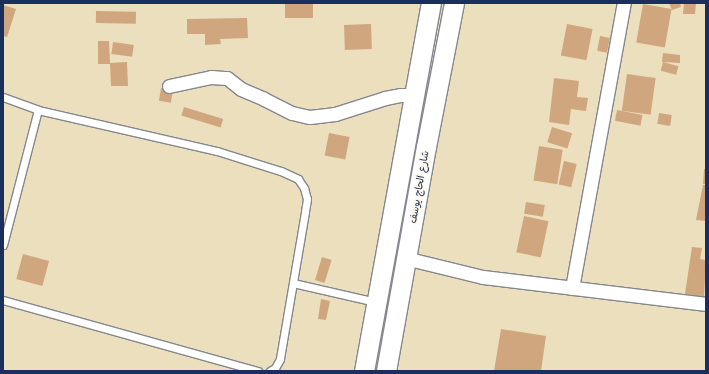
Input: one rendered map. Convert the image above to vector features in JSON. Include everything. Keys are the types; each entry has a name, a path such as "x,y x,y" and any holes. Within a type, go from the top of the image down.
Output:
{"main road":[{"path":"364,371 413,95 432,3"},
{"name":"شارع الحاج يوسف","path":"386,371 454,3"}],"street":[{"path":"572,288 624,3"},
{"path":"169,86 211,76 227,78 242,89 292,112 310,117 335,114 385,98 400,95 413,95"},
{"path":"406,258 483,277 706,304"}],"lane":[{"path":"3,98 38,110 217,151 281,171 298,179 304,188 307,199 280,359 275,368 270,371"},
{"path":"3,245 38,110"},
{"path":"292,283 376,302"},
{"path":"3,300 258,371"}],"building":[{"path":"285,3 313,3 313,18 285,18"},
{"path":"669,3 680,3 681,7 672,10"},
{"path":"684,3 696,3 695,14 683,14"},
{"path":"643,4 672,9 665,47 636,42"},
{"path":"3,5 16,9 7,37 3,36"},
{"path":"96,11 136,12 136,24 96,23"},
{"path":"247,18 248,38 220,39 221,44 205,45 205,34 187,34 187,19"},
{"path":"371,24 372,49 345,50 344,25"},
{"path":"567,24 593,29 586,60 561,55"},
{"path":"600,36 610,38 607,53 597,51"},
{"path":"98,41 109,41 110,63 127,62 128,86 111,86 110,64 98,64"},
{"path":"113,42 134,45 132,57 111,54"},
{"path":"663,53 680,55 680,63 662,62"},
{"path":"663,62 678,66 676,75 661,71"},
{"path":"627,74 656,78 651,115 622,111"},
{"path":"554,78 579,81 577,97 588,98 586,111 571,109 569,125 549,122"},
{"path":"161,88 173,90 171,103 159,101"},
{"path":"184,107 223,119 221,128 181,116"},
{"path":"617,110 643,115 640,126 615,121"},
{"path":"659,113 672,115 670,126 657,124"},
{"path":"552,127 572,133 567,148 547,142"},
{"path":"329,133 350,137 345,160 325,156"},
{"path":"539,146 563,150 557,184 534,181"},
{"path":"564,161 577,164 571,187 559,184"},
{"path":"704,169 706,169 706,184 703,184"},
{"path":"703,185 706,185 706,221 696,220"},
{"path":"526,202 545,205 543,217 524,214"},
{"path":"524,216 548,221 541,257 516,252"},
{"path":"692,247 702,248 700,259 706,260 704,297 685,294"},
{"path":"23,254 49,261 42,286 16,279"},
{"path":"322,257 332,260 325,283 315,280"},
{"path":"321,299 330,301 326,320 318,319"},
{"path":"501,329 546,336 541,371 494,371"}]}
